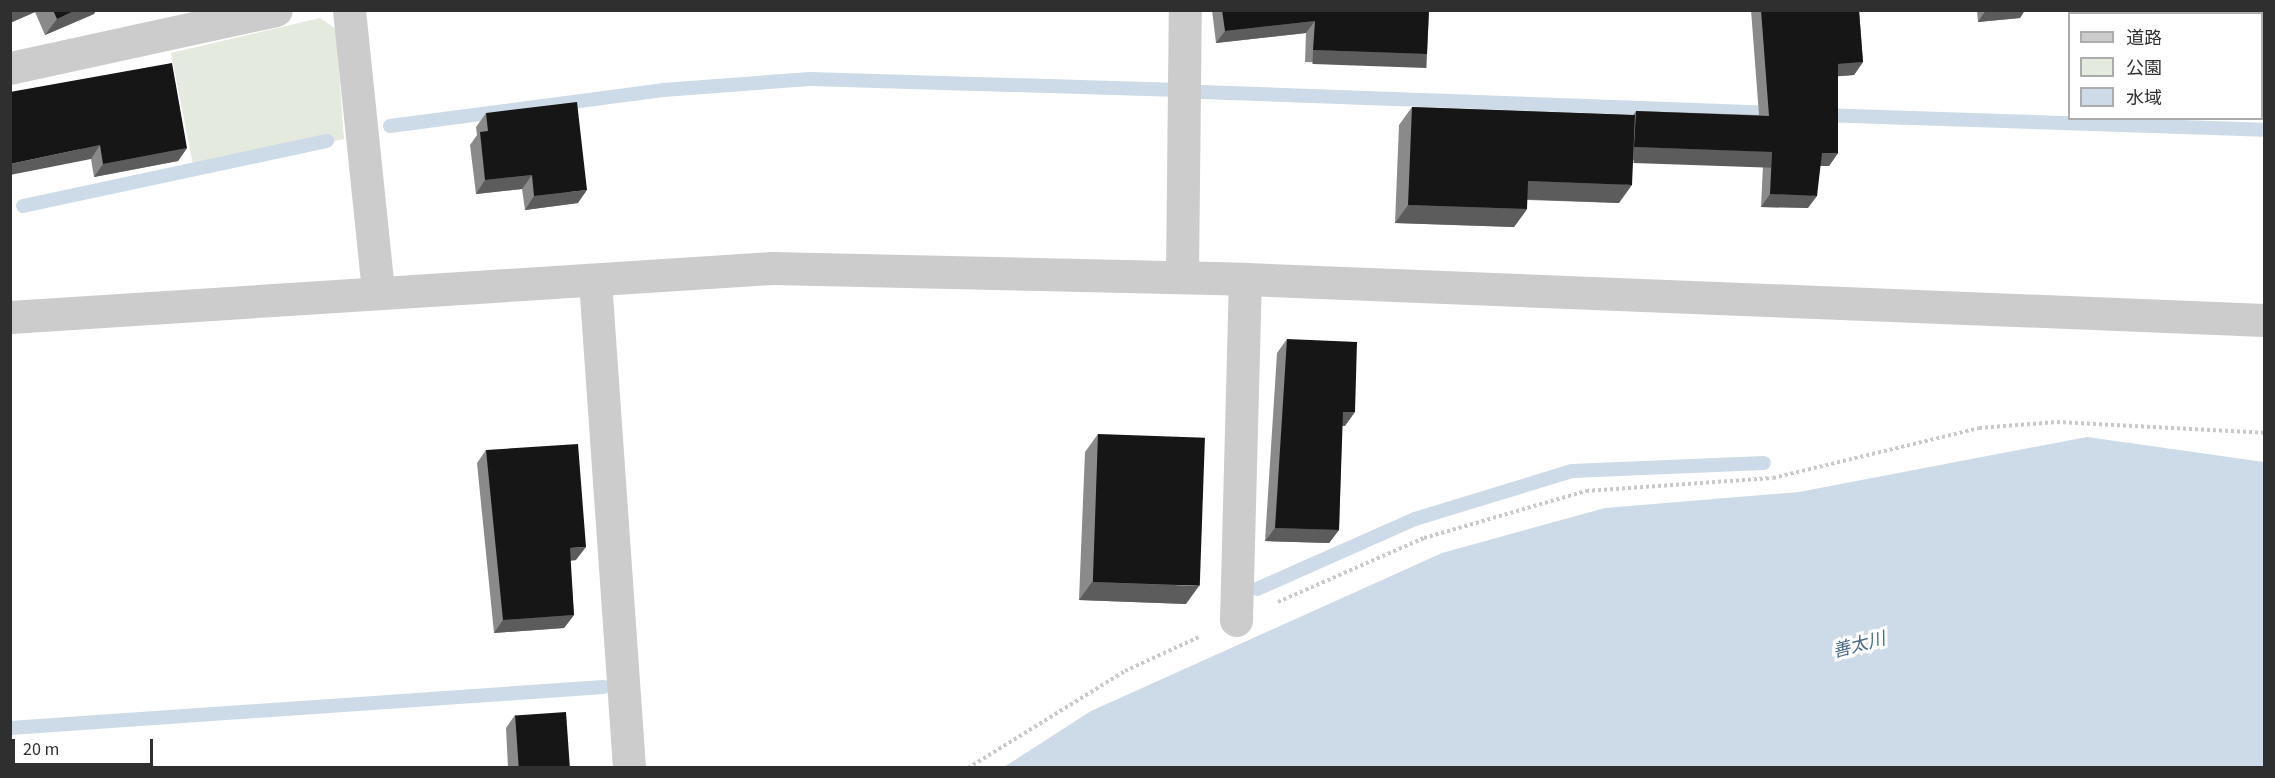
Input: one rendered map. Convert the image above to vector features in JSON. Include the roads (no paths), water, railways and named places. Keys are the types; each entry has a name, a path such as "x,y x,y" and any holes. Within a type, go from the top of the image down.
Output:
{"street":[{"path":"10,68 276,10"},
{"path":"349,10 378,292"},
{"path":"1182,278 1185,10"},
{"path":"10,317 772,268 1245,279 2265,320"},
{"path":"1236,620 1245,279"},
{"path":"595,281 629,768"}],"water":[{"name":"善太川","path":"2087,437 2264,462 2264,767 1004,767 1091,711 1442,553 1605,508 1799,492"}],"waterway":[{"path":"390,126 663,90 810,79 1171,90"},
{"path":"1201,92 1777,113"},
{"path":"1820,115 2264,130"},
{"path":"23,206 327,141"},
{"path":"1257,589 1415,519 1572,471 1764,463"},
{"path":"10,728 604,687"}]}
